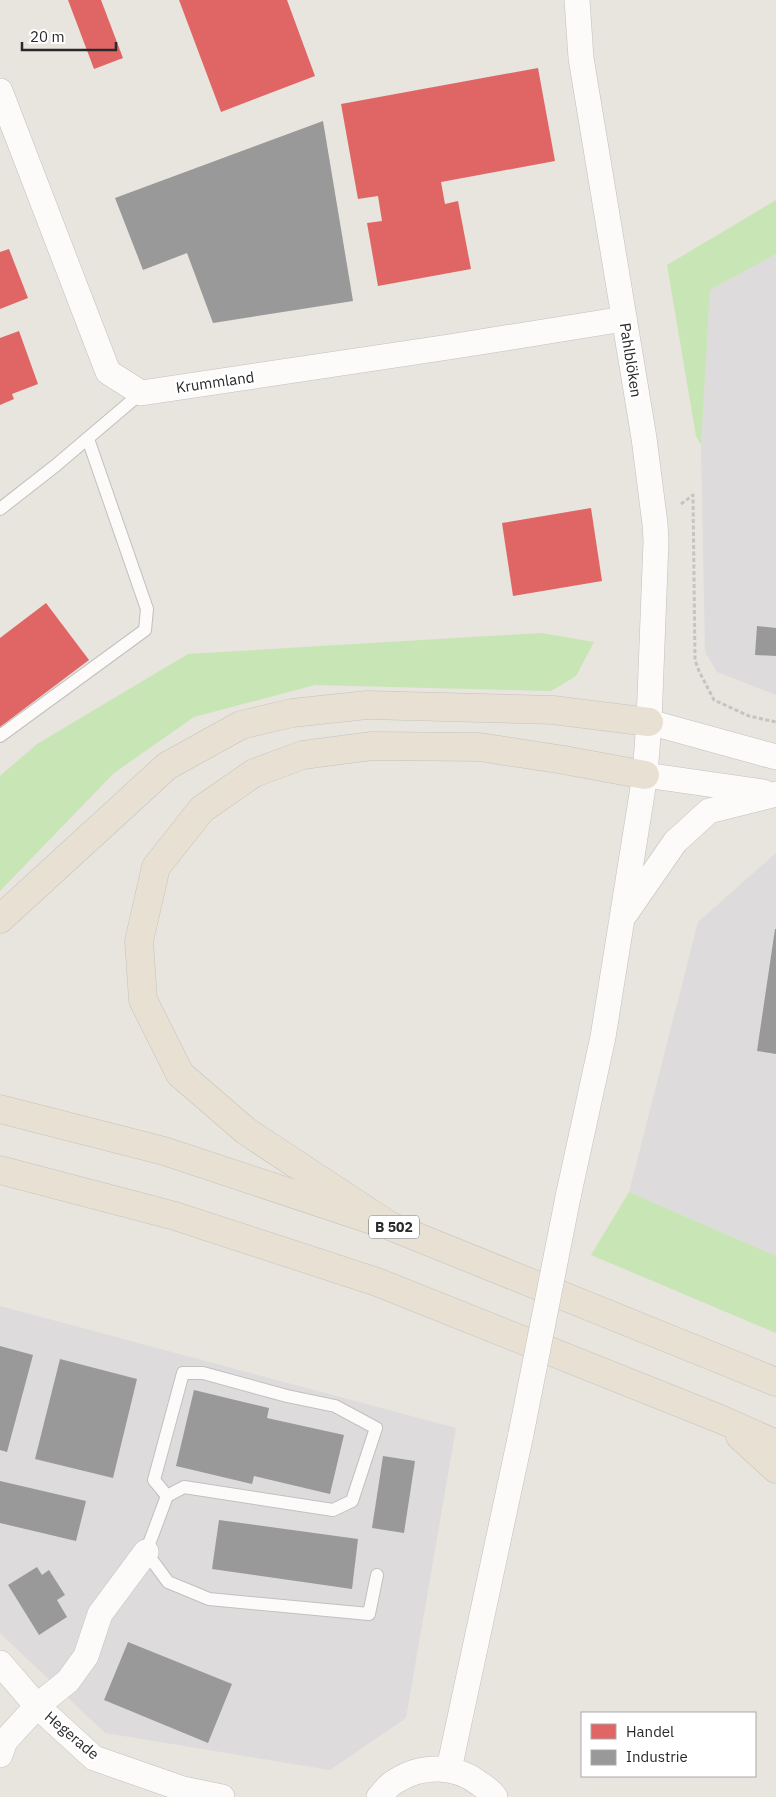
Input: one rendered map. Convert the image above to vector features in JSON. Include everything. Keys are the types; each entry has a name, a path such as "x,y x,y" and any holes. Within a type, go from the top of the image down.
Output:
{"highway":[{"path":"0,919 167,766 242,726 292,713 367,705 553,710 649,722"},
{"path":"390,1226 246,1131 180,1074 143,1000 139,941 156,867 202,809 254,773 303,755 372,746 479,746 645,775"},
{"name":"B 502","path":"0,1109 164,1152 390,1226 776,1382"},
{"path":"0,1170 175,1216 377,1282 720,1419 776,1444"},
{"path":"720,1419 776,1469"}],"street":[{"name":"Pahlblöken","path":"448,1769 603,1037 645,775 649,722 656,541 655,524 644,438 580,58 577,0"},
{"path":"0,92 108,372 141,393"},
{"name":"Krummland","path":"141,393 440,349 624,319"},
{"path":"649,722 776,757"},
{"path":"645,775 776,794"},
{"path":"623,918 675,842 709,811 776,794"},
{"name":"Hegerade","path":"0,1755 5,1741 38,1706 68,1681 86,1656 100,1614 146,1552"},
{"name":"Hegerade","path":"0,1663 38,1706 94,1758 183,1789 222,1797"},
{"path":"379,1797 395,1781 420,1770 448,1769 472,1777 492,1792 495,1797"}],"lane":[{"path":"0,509 88,439 141,393"},
{"path":"0,736 145,630 147,609 88,439"},
{"path":"167,1496 154,1480 183,1373 203,1373 287,1396 334,1406 376,1428 352,1501 333,1510 184,1487 167,1496 146,1552 168,1582 209,1598 369,1614 377,1574"}],"path":[{"path":"655,524 692,496 695,660 699,671 714,700 749,716 776,722"}],"shaded area":[{"path":"776,254 776,695 717,672 705,652 701,445 710,290"},
{"path":"776,853 776,1256 629,1192 698,922"},
{"path":"0,1306 456,1428 406,1718 330,1770 105,1733 0,1633"}],"green space":[{"path":"776,200 776,254 710,290 701,445 696,436 667,265"},
{"path":"541,633 594,642 576,676 551,691 315,685 194,717 114,773 0,891 0,776 37,744 188,654"},
{"path":"629,1192 776,1256 776,1333 591,1255"}],"building: Handel":[{"path":"68,0 101,0 123,58 94,69"},
{"path":"179,0 287,0 315,76 221,112"},
{"path":"538,68 555,161 441,182 445,204 458,201 471,269 378,286 367,223 382,221 378,196 358,199 341,104"},
{"path":"9,249 28,298 0,309 0,252"},
{"path":"19,331 38,384 12,394 14,399 0,405 0,338"},
{"path":"591,508 602,581 513,596 502,523"},
{"path":"46,603 89,660 0,727 0,638"}],"building: Industrie":[{"path":"323,121 353,301 213,323 187,253 143,270 115,198"},
{"path":"757,626 776,628 776,656 755,655"},
{"path":"776,929 776,1054 757,1051"},
{"path":"0,1346 33,1355 7,1452 0,1450"},
{"path":"60,1359 137,1379 113,1478 35,1459"},
{"path":"194,1390 269,1408 267,1418 344,1435 330,1494 254,1476 252,1484 176,1466"},
{"path":"383,1456 415,1461 404,1533 372,1528"},
{"path":"0,1481 86,1501 76,1541 0,1523"},
{"path":"219,1520 358,1539 352,1589 212,1569"},
{"path":"37,1567 42,1575 49,1570 65,1595 57,1600 67,1617 39,1635 8,1585"},
{"path":"128,1642 232,1684 208,1743 104,1700"}]}
